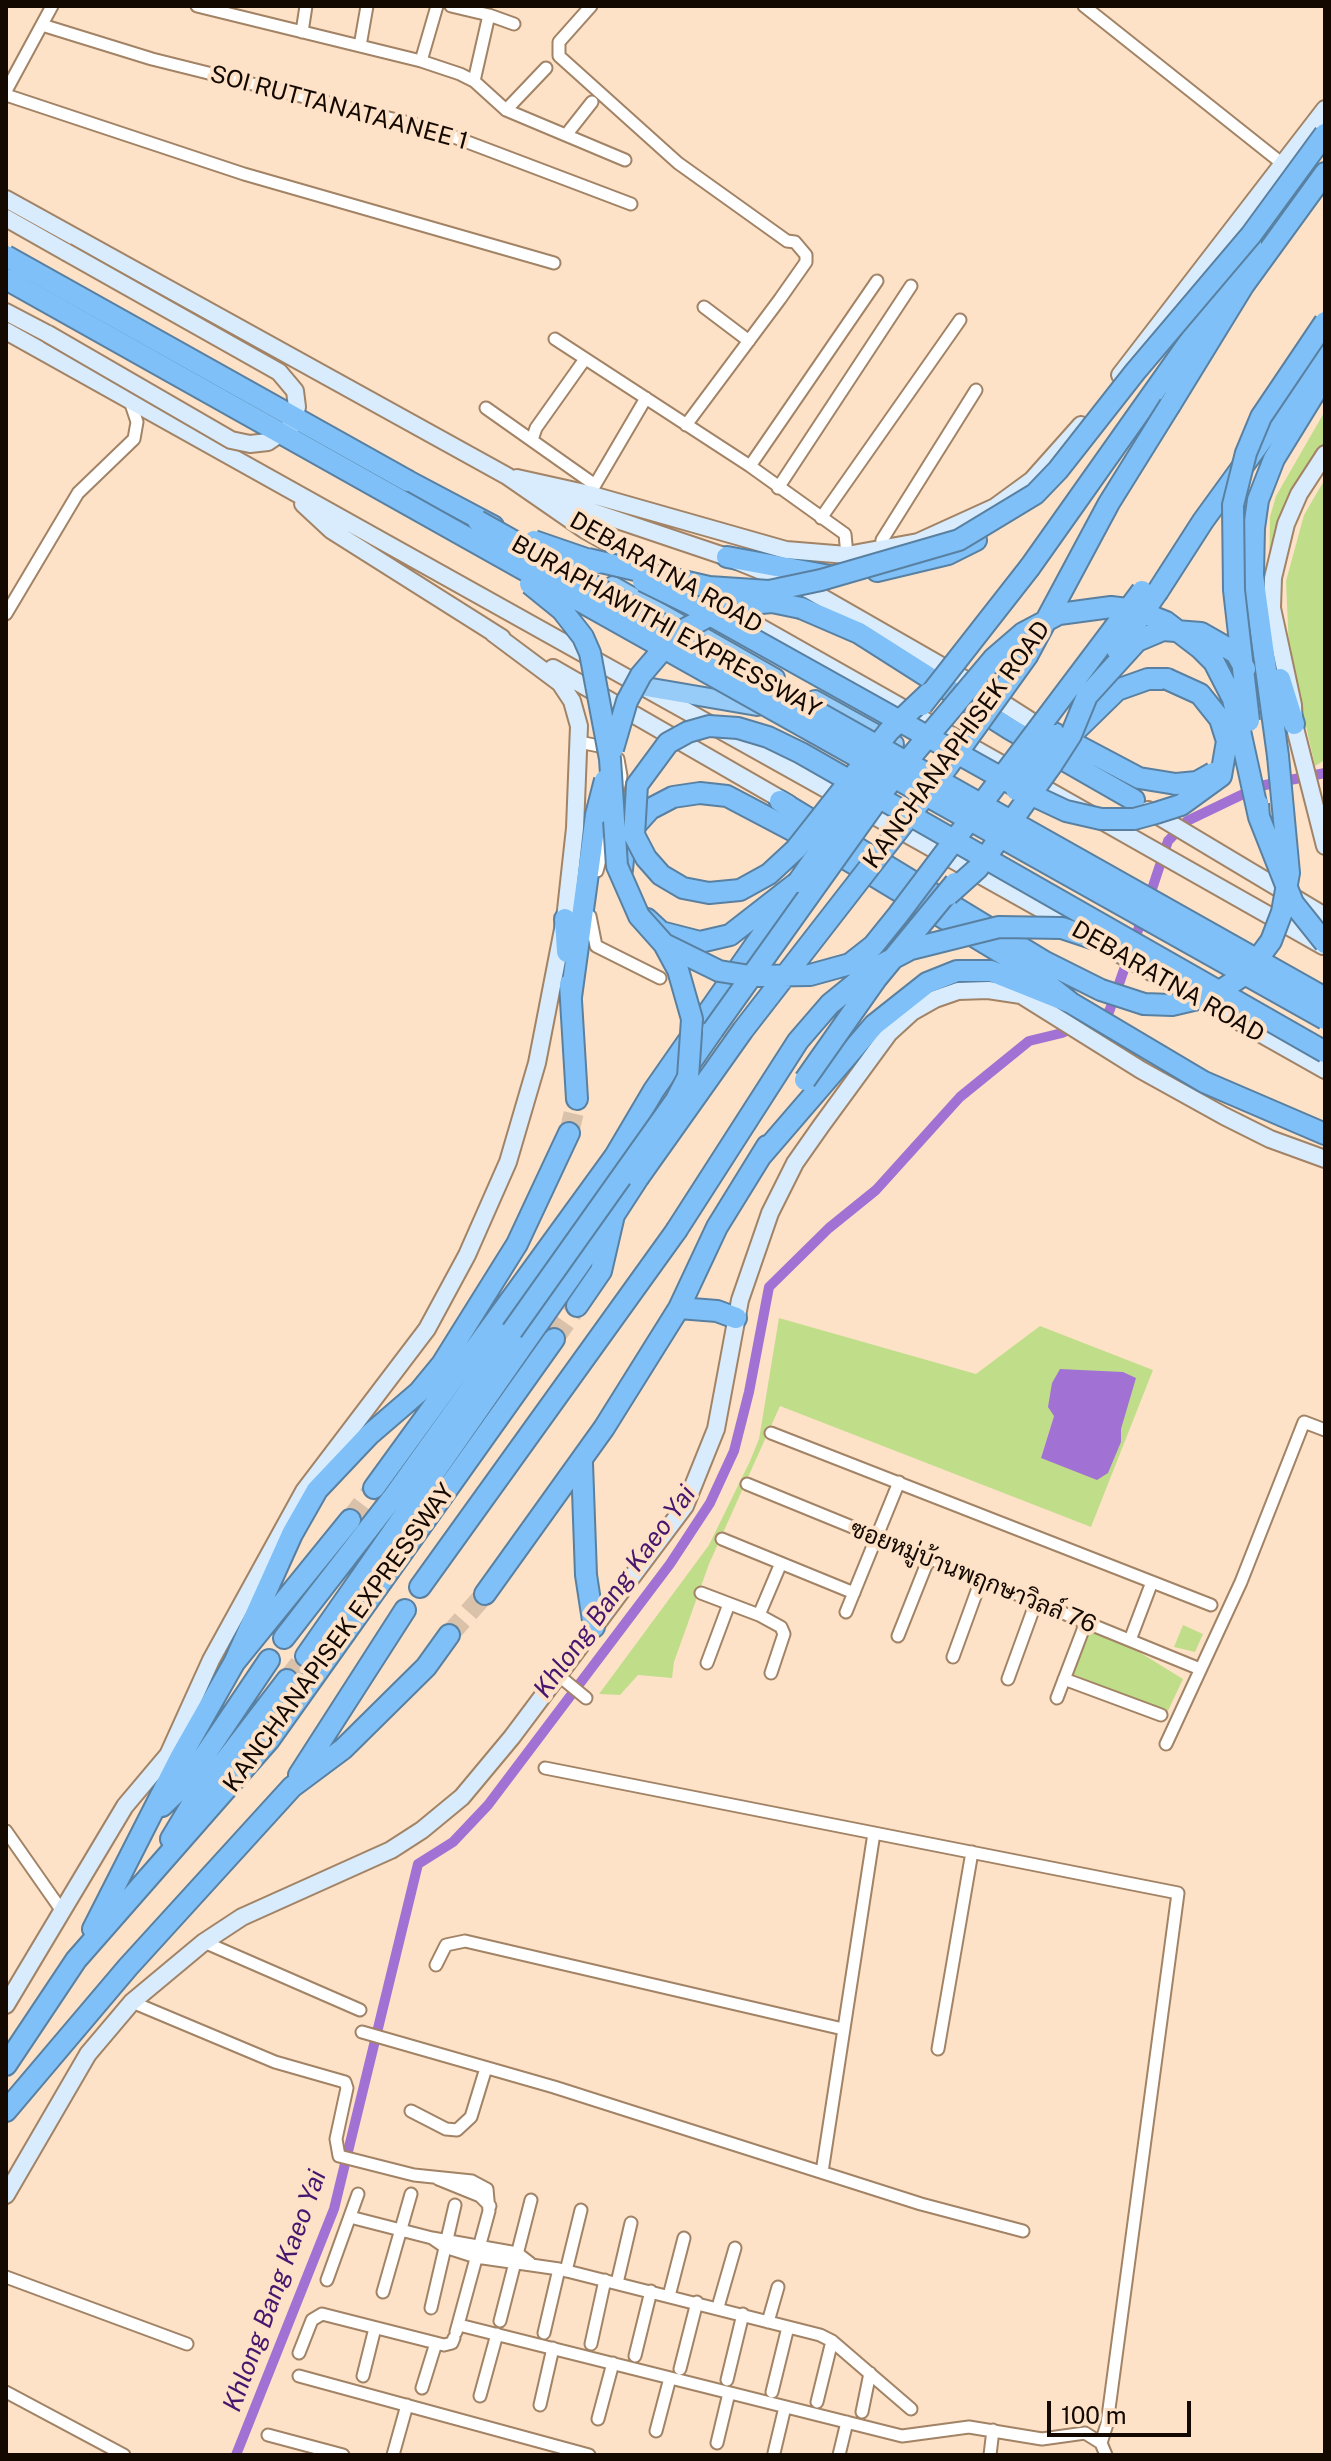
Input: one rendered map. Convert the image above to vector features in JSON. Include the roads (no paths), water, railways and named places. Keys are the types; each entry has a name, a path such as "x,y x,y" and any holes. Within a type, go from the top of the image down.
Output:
{"highway":[{"path":"473,530 709,587 769,591 821,580 959,540 1035,494 1058,470 1135,372 1251,235 1325,134"},
{"name":"KANCHANAPHISEK ROAD","path":"707,1026 798,882 929,693 1030,567 1214,307 1256,235 1325,144"},
{"name":"KANCHANAPHISEK ROAD","path":"614,1215 743,1030 948,766 1027,656 1109,503 1243,286 1325,173"},
{"path":"727,557 828,576 874,572 948,554 1004,523 1047,487 1256,235"},
{"name":"DEBARATNA ROAD","path":"6,248 707,637 1325,997"},
{"name":"BURAPHAWITHI EXPRESSWAY","path":"6,256 473,530 1325,1019"},
{"name":"BURAPHAWITHI EXPRESSWAY","path":"6,279 473,530 1325,997"},
{"name":"DEBARATNA ROAD","path":"6,289 757,706 1325,1029"},
{"path":"1259,817 1234,590 1233,505 1246,453 1261,417 1325,322"},
{"path":"473,530 562,610 583,637 595,671 610,759 617,866 639,916 664,944 719,971 750,976 810,975 850,964 873,946 1150,591 1325,353"},
{"path":"780,801 1045,962 1101,990 1144,1004 1172,1005 1223,989 1248,972 1271,941 1282,912 1289,873 1278,756 1253,575 1254,528 1264,481 1325,376"},
{"path":"485,1594 582,1463 679,1308 717,1227 805,1080 876,979 948,895 978,868 1071,735 1117,690 1148,679 1167,679 1200,694 1220,719 1227,741 1221,776 1200,792 1156,813 1134,819 1101,819 1066,811 692,605 588,559"},
{"path":"1253,575 1294,724"},
{"path":"948,895 970,856 1150,591"},
{"path":"571,997 596,815 627,701 647,666 677,633 717,612 740,605 772,602 801,608 859,633 998,723 1134,800"},
{"path":"374,1488 615,1156 666,1097 707,1026 893,778 994,658 1023,633 1059,614 1111,607 1136,610 1166,622 1214,662 1233,699 1259,817 1303,929 1325,961"},
{"path":"1034,721 1139,778 1176,784 1197,782 1228,766 1248,741 1256,700 1250,677 1236,653 1216,639 1183,630 1163,630 1137,641 1087,696 1071,735"},
{"path":"646,687 757,706"},
{"path":"929,693 889,731 852,778 843,790 796,849 769,874 740,890 709,893 683,888 661,875 646,858 634,835 634,809 637,785 654,758 668,743 688,732 709,726 753,733 801,753 843,777 857,785 871,793 940,832 1023,880 1325,1052"},
{"path":"798,882 730,935 700,942 661,932 640,913 629,895 622,870 624,848 632,829 650,809 673,797 700,793 727,796 768,814 1028,969 1062,1007"},
{"path":"1293,903 1325,945"},
{"path":"565,919 577,1099"},
{"path":"420,1587 676,1231 798,1041 830,1004 873,969 911,949 999,927 1033,925 1093,936 1144,959 1325,1061"},
{"name":"KANCHANAPISEK EXPRESSWAY","path":"284,1638 450,1418 641,1151 688,1077 692,1019 678,970 664,944"},
{"path":"761,1156 874,1025 927,983 957,971 991,971 1120,1033 1204,1082 1325,1134"},
{"path":"234,1663 292,1534 317,1490 369,1435 419,1392 442,1364 517,1244 569,1133"},
{"path":"577,1306 601,1271 614,1215"},
{"path":"306,1656 614,1215"},
{"path":"679,1308 717,1311 736,1318"},
{"name":"KANCHANAPISEK EXPRESSWAY","path":"70,1968 269,1740 554,1339"},
{"path":"582,1463 586,1575 594,1627"},
{"name":"KANCHANAPISEK EXPRESSWAY","path":"6,2065 70,1968 180,1758 234,1663 350,1520"},
{"path":"292,1787 405,1610"},
{"name":"KANCHANAPISEK EXPRESSWAY","path":"6,2111 128,1967 292,1787 343,1749 426,1667 449,1635"},
{"name":"KANCHANAPISEK EXPRESSWAY","path":"151,1817 186,1783 269,1660"},
{"path":"150,1874 192,1804 287,1680"}],"main road":[{"path":"507,476 592,490 774,547 847,555 881,552 957,527 1032,480 1075,434 1325,109"},
{"name":"DEBARATNA ROAD","path":"6,199 507,476 585,530 1325,945"},
{"path":"6,218 279,372 295,391 293,425 268,442 250,444 231,440 6,312"},
{"name":"DEBARATNA ROAD","path":"6,331 131,404 646,687 1325,1070"},
{"path":"1325,454 1299,494 1286,524 1273,578 1272,608 1293,705 1294,724 1325,846"},
{"path":"287,489 331,530 493,633 780,801 902,834"},
{"path":"527,490 727,557 828,599 1034,721 1158,817 1325,916"},
{"path":"6,2005 125,1806 168,1755 211,1660 304,1491 419,1340 467,1255 508,1162 537,1063 565,919 579,726 572,701 560,683 493,633"},
{"path":"6,2195 88,2054 132,2002 204,1942 242,1917 391,1850 422,1830 462,1797 558,1675 685,1506 705,1464 716,1429 736,1318 749,1268 770,1213 795,1163 889,1033 923,1005 958,991 988,990 1021,995 1062,1007 1095,1039 1141,1070 1270,1139 1325,1159"}],"street":[{"path":"52,6 6,93 244,174 439,227 554,263"},
{"path":"197,6 421,61 474,81 506,110 625,160"},
{"path":"302,32 306,6"},
{"path":"360,46 367,6"},
{"path":"421,61 437,6"},
{"path":"451,6 514,24"},
{"path":"591,6 559,42 559,56 678,163 787,241 804,249 806,262 686,425"},
{"path":"1084,6 1284,165"},
{"path":"474,81 489,15"},
{"name":"SOI RUTTANATAANEE 1","path":"42,25 152,59 433,129 631,204"},
{"path":"506,110 546,68"},
{"path":"566,135 592,102"},
{"path":"750,466 877,281"},
{"path":"778,488 911,286"},
{"path":"704,307 749,341"},
{"path":"821,518 960,320"},
{"path":"555,339 750,466 845,534 847,555"},
{"path":"532,440 536,428 585,359"},
{"path":"881,552 882,540 976,390"},
{"path":"486,408 532,440 592,490 646,398"},
{"path":"6,614 78,493 134,439 137,422 131,404"},
{"path":"579,742 613,753 621,766 593,893 589,922 592,938 607,954 660,978"},
{"path":"1166,1744 1241,1582 1304,1422 1325,1430"},
{"path":"771,1433 1211,1605"},
{"path":"846,1612 899,1482"},
{"name":"ซอยหมู่บ้านพฤกษาวิลล์ 76","path":"747,1484 1200,1669"},
{"path":"722,1539 854,1593"},
{"path":"898,1636 929,1558"},
{"path":"759,1615 781,1563"},
{"path":"953,1657 981,1580"},
{"path":"1130,1640 1152,1582"},
{"path":"701,1593 759,1615 781,1627 784,1634 771,1673"},
{"path":"1008,1679 1036,1602"},
{"path":"707,1663 729,1604"},
{"path":"1057,1698 1086,1622"},
{"path":"558,1675 586,1698"},
{"path":"1064,1679 1161,1715"},
{"path":"545,1768 1178,1893 1107,2424 1101,2443"},
{"path":"6,1831 62,1911"},
{"path":"822,2172 874,1833"},
{"path":"938,2049 972,1852"},
{"path":"436,1965 446,1945 465,1941 843,2029"},
{"path":"204,1942 360,2010"},
{"path":"132,2002 275,2062 345,2082 347,2088 336,2139 339,2156 366,2165 437,2179 480,2183 490,2196 490,2206 456,2331 449,2345 333,2316 316,2316 299,2353"},
{"path":"364,2033 921,2204 1023,2231"},
{"path":"411,2111 446,2129 457,2130 471,2117 486,2068"},
{"path":"327,2280 358,2194"},
{"path":"383,2292 411,2194"},
{"path":"500,2321 531,2200"},
{"path":"431,2308 455,2205"},
{"path":"544,2333 581,2210"},
{"path":"350,2217 432,2238 476,2257 516,2258"},
{"path":"591,2344 631,2223"},
{"path":"669,2296 684,2238"},
{"path":"446,2243 479,2244 531,2263 718,2307 832,2341 911,2409"},
{"path":"718,2307 735,2248"},
{"path":"6,2277 187,2344"},
{"path":"768,2322 778,2287"},
{"path":"635,2356 651,2291"},
{"path":"656,2431 697,2302"},
{"path":"717,2443 743,2314"},
{"path":"772,2392 788,2327"},
{"path":"363,2376 375,2328"},
{"path":"456,2331 497,2334 613,2363 675,2373 728,2386 785,2407 902,2436 969,2427 1042,2439 1085,2433 1101,2443 1106,2455"},
{"path":"480,2396 497,2334"},
{"path":"817,2402 832,2341"},
{"path":"422,2388 436,2343"},
{"path":"540,2405 553,2348"},
{"path":"598,2419 613,2363"},
{"path":"862,2412 870,2373"},
{"path":"299,2376 589,2455"},
{"path":"6,2392 124,2455"},
{"path":"393,2455 407,2405"},
{"path":"774,2453 785,2407"},
{"path":"839,2455 847,2422"},
{"path":"990,2455 993,2430"},
{"path":"268,2435 343,2455"}],"waterway":[{"name":"Khlong Bang Kaeo Yai","path":"1148,901 1168,841 1187,821 1260,786 1325,773"},
{"name":"Khlong Bang Kaeo Yai","path":"236,2455 334,2209 418,1864 453,1842 488,1805 670,1564 710,1503 734,1451 769,1287 829,1228 876,1190 960,1097 1029,1041 1062,1033 1109,1012 1143,916"}],"tunnel":[{"path":"569,1133 577,1099"},
{"path":"554,1339 577,1306"},
{"path":"350,1520 374,1488"},
{"path":"449,1635 485,1594"},
{"path":"287,1680 306,1656"}]}
